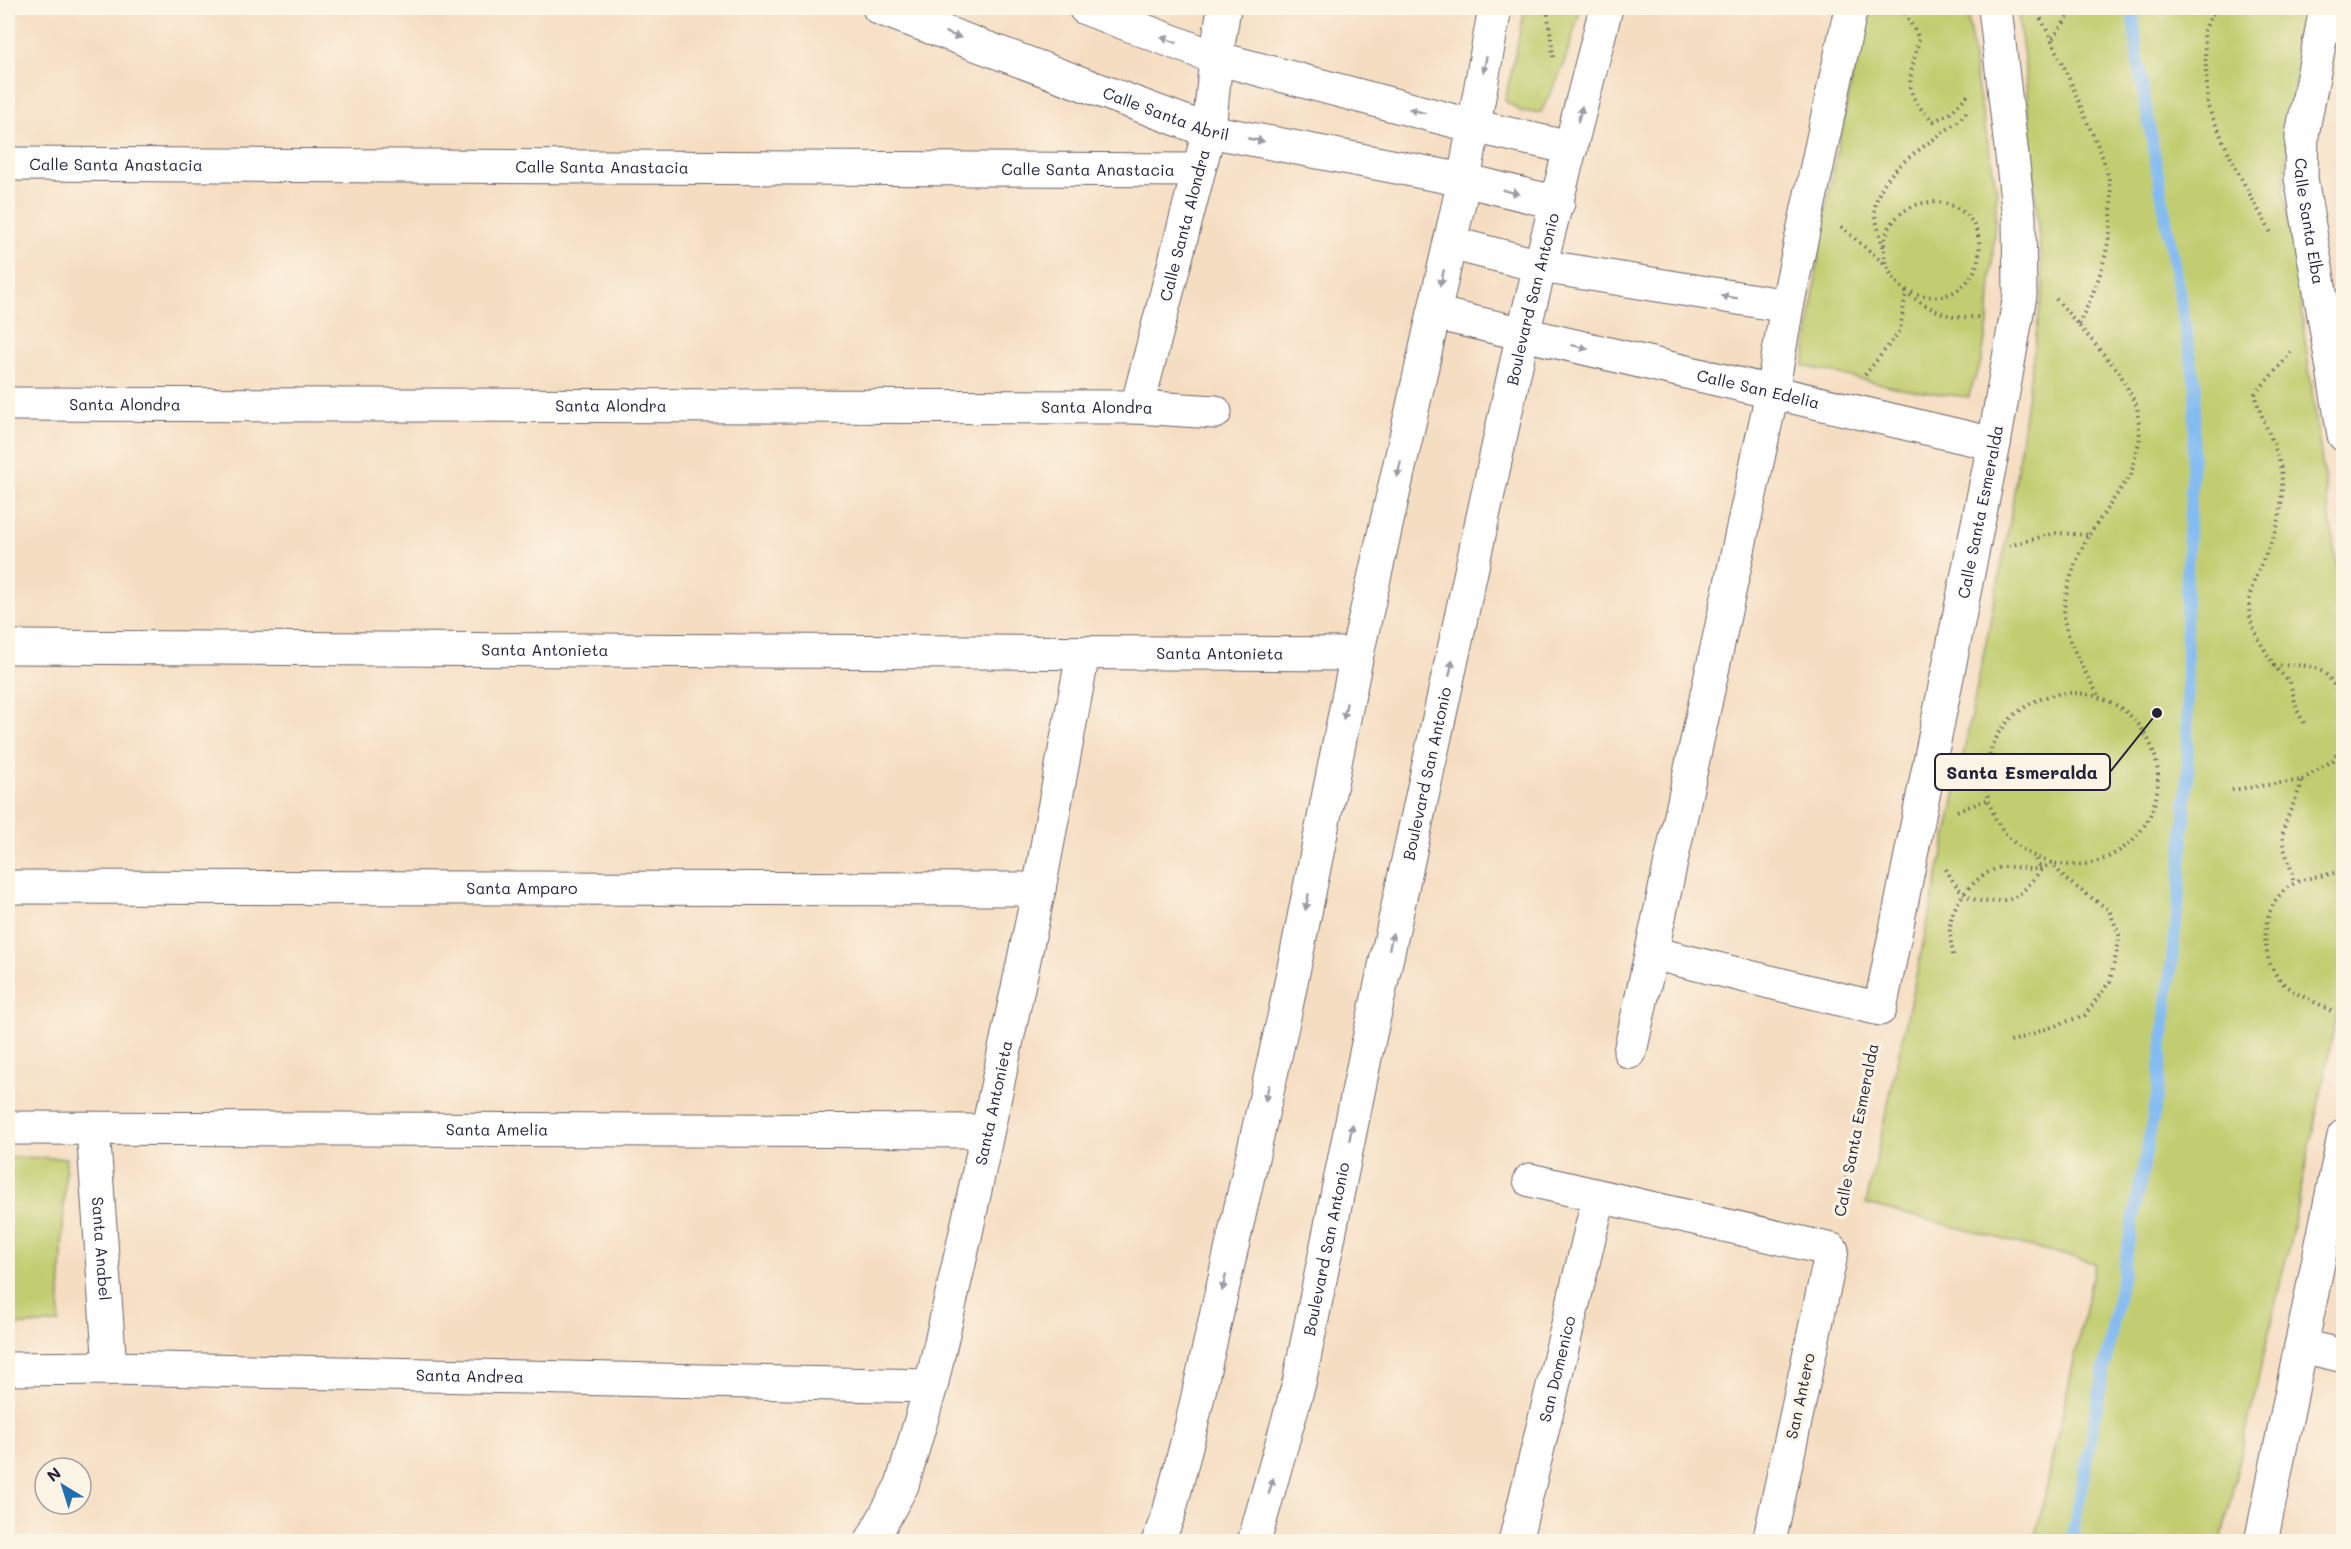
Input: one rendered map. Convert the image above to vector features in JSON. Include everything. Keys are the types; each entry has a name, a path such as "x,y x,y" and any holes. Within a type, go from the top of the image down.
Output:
{"street":[{"name":"Calle Santa Abril","path":"879,8 1209,131 1464,180 1558,203"},
{"path":"1085,8 1216,58 1473,126 1571,148"},
{"name":"Calle Santa Alondra","path":"1137,407 1209,131 1216,58 1224,8"},
{"path":"1158,1542 1169,1513 1191,1427 1284,1017 1357,654 1464,180 1495,8"},
{"name":"Boulevard San Antonio","path":"1254,1542 1299,1383 1366,1053 1524,333 1606,8"},
{"path":"1630,1052 1772,393 1787,306 1851,8"},
{"name":"Calle Santa Esmeralda","path":"1880,1009 1994,444 2020,295 2019,217 1995,8"},
{"name":"Calle Santa Elba","path":"2326,8 2302,135 2301,178 2343,435"},
{"name":"Calle Santa Anastacia","path":"8,165 1197,170"},
{"path":"1450,243 1541,266 1787,306"},
{"name":"Calle San Edelia","path":"1434,313 1994,444"},
{"name":"Santa Alondra","path":"8,404 1137,407 1215,412"},
{"name":"Santa Antonieta","path":"8,647 1357,654"},
{"name":"Santa Antonieta","path":"871,1542 902,1485 931,1386 1039,889 1083,654"},
{"name":"Santa Amparo","path":"8,887 1039,889"},
{"path":"1652,953 1880,1009"},
{"name":"Santa Amelia","path":"8,1128 987,1131"},
{"name":"Santa Anabel","path":"93,1129 110,1368"},
{"path":"2261,1542 2343,1136"},
{"path":"1530,1180 1832,1251"},
{"name":"San Domenico","path":"1515,1542 1599,1197"},
{"name":"San Antero","path":"1769,1542 1832,1251"},
{"path":"2301,1346 2343,1356"},
{"name":"Santa Andrea","path":"8,1369 110,1368 931,1386"}],"path":[{"path":"1547,8 1555,69"},
{"path":"1886,265 1875,210 1882,190 1905,162 1966,114 1972,94 1950,113 1934,121 1923,113 1914,98 1911,81 1911,64 1919,38 1902,8"},
{"path":"2035,8 2053,38 2107,171 2110,212 2107,249 2093,296 2078,326"},
{"path":"2053,38 2070,14 2071,8"},
{"path":"2215,8 2204,31 2208,107 2236,169 2273,237"},
{"path":"1884,249 1887,233 1895,218 1908,208 1924,202 1940,202 1955,207 1968,217 1977,231 1979,261 1973,276 1963,287 1950,295 1935,298 1920,296 1906,290"},
{"path":"1838,226 1845,228 1886,265 1894,279 1918,301 1953,317 1988,318 2020,295 2043,286 2058,300 2119,372 2137,405 2140,438 2131,474 2081,549 2069,586 2065,622 2098,696"},
{"path":"1874,381 1863,378 1900,331 1906,290"},
{"path":"2295,346 2285,364 2269,377 2255,394 2260,417 2280,460 2282,483 2278,523 2254,577 2250,603 2253,628 2274,666 2290,682 2297,710 2304,723"},
{"path":"2005,547 2055,533 2089,535"},
{"path":"2274,666 2306,663 2326,674 2337,691 2343,708"},
{"path":"2078,692 2098,696 2125,710 2145,732 2156,761 2158,791 2143,829 2129,844 2111,856 2072,866 2052,863 2019,848 1994,818 1987,800 1984,780 1987,759 1994,740 2013,716 2038,699 2058,693 2078,692"},
{"path":"2232,790 2302,780 2333,760 2343,740"},
{"path":"2293,883 2293,868 2284,853 2283,834 2302,780"},
{"path":"1951,816 1975,803 1987,800"},
{"path":"2035,857 2041,870"},
{"path":"1944,859 1953,883 1965,895 1977,902 2014,898 2041,870 2052,863"},
{"path":"2010,1042 2085,1015 2110,981 2121,937 2109,910 2065,879 2052,863"},
{"path":"1953,955 1950,926 1956,906 1974,883 1999,868 2041,870"},
{"path":"2331,1011 2296,993 2281,982 2270,962 2264,934 2268,913 2293,883 2313,876 2332,875 2343,869"},
{"name":"Calle Santa Esmeralda","path":"1832,1251 1880,1009"}],"green space":[{"path":"1525,8 1581,8 1563,67 1541,112 1522,112 1505,101"},
{"path":"1869,8 1967,8 1977,85 1997,192 1988,324 1981,362 1968,397 1907,390 1804,366 1824,215 1863,25"},
{"path":"2017,8 2309,8 2290,110 2284,192 2299,280 2304,333 2343,611 2343,985 2292,1232 2221,1541 2035,1541 2095,1263 1866,1204 1951,816 2009,527 2043,286 2024,58"},
{"path":"8,1157 66,1158 59,1323 8,1326"}],"waterway":[{"path":"2071,1542 2157,1096 2179,895 2188,770 2186,593 2196,387 2138,62 2132,8"}],"place":[{"name":"Santa Esmeralda","path":"2157,713"}]}
